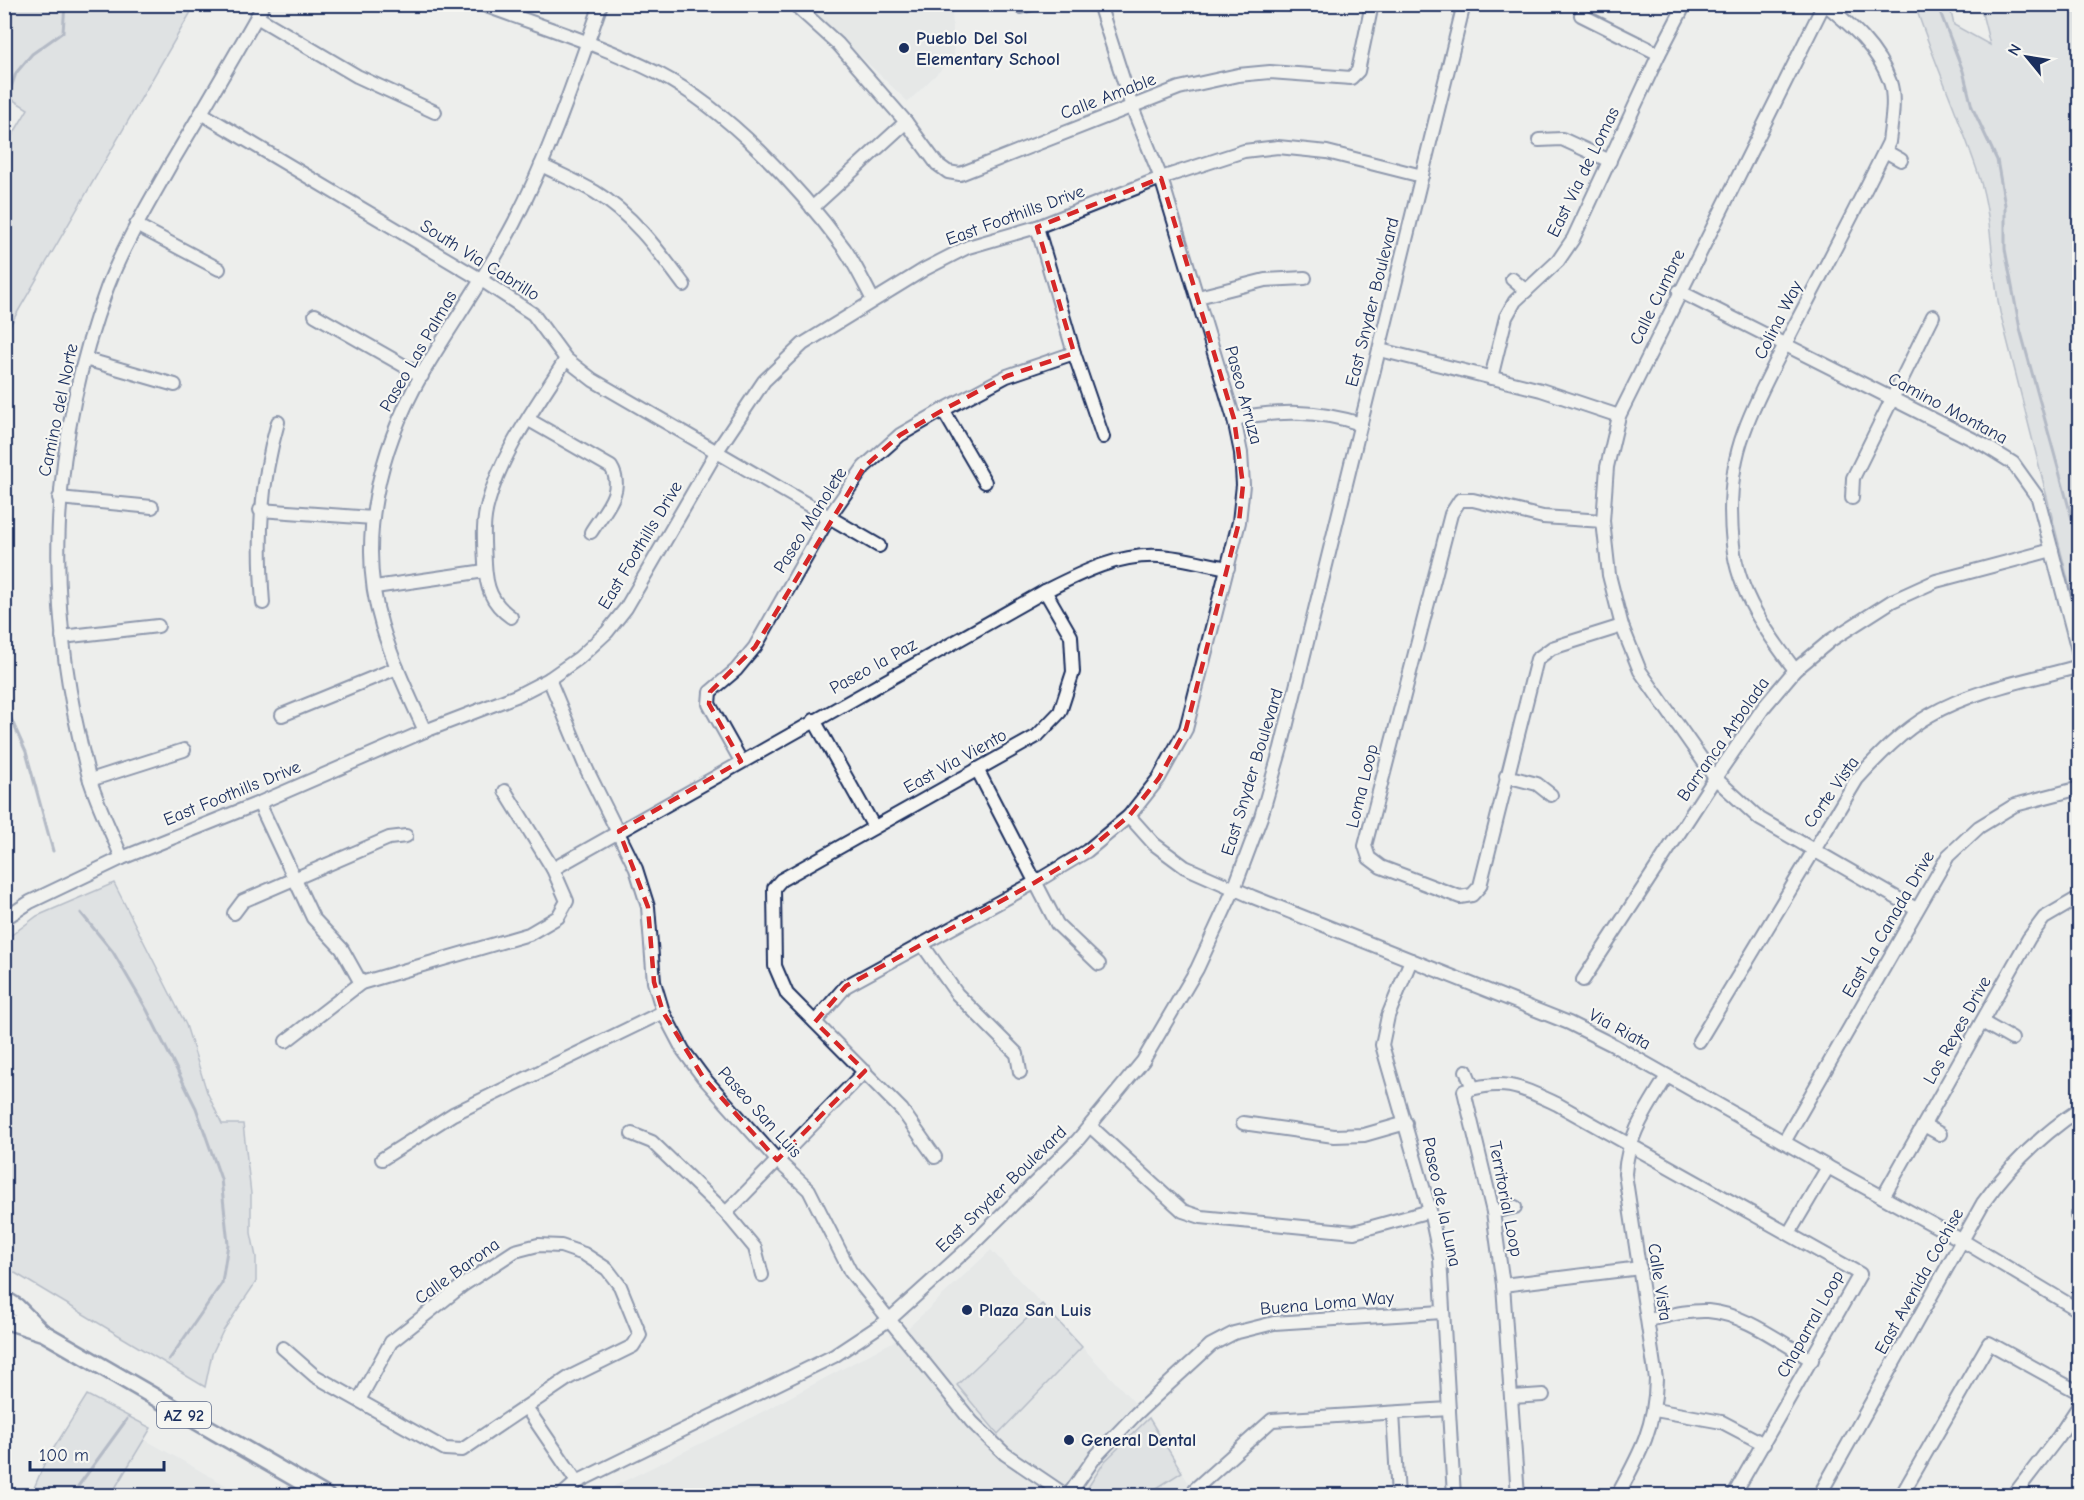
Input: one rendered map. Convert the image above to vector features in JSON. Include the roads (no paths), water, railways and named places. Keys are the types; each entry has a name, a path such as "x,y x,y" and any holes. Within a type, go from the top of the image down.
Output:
{"main road":[{"name":"AZ 92","path":"4,1299 17,1306 44,1333"},
{"name":"AZ 92","path":"4,1320 44,1333 326,1496"}],"street":[{"name":"Camino del Norte","path":"122,858 90,780 72,703 62,637 57,565 59,498 71,417 85,359 108,287 136,225 264,4"},
{"path":"481,4 658,74 700,99 739,131 812,208 845,250 873,300"},
{"name":"Paseo Las Palmas","path":"425,730 397,668 381,624 375,587 373,518 381,466 397,424 422,375 513,224 541,165 602,4"},
{"name":"Calle Amable","path":"794,4 838,44 906,122 937,164 948,172 960,174 1179,88 1238,75 1270,72 1351,78 1358,71 1372,4"},
{"name":"Paseo Arruza","path":"814,1022 846,986 1034,884 1087,851 1129,816 1159,778 1186,729 1239,522 1243,485 1242,453 1234,419 1161,178 1132,107 1099,4"},
{"name":"East Snyder Boulevard","path":"561,1496 577,1482 834,1356 890,1319 974,1243 1090,1126 1143,1061 1197,969 1234,889 1261,817 1281,748 1464,4"},
{"name":"East Via de Lomas","path":"1491,378 1506,317 1515,301 1558,261 1568,247 1685,4"},
{"name":"Colina Way","path":"1795,670 1764,629 1746,593 1733,547 1731,511 1734,469 1744,432 1784,346 1885,152 1889,142 1892,109 1890,82 1865,38 1825,4"},
{"name":"Calle Cumbre","path":"1825,4 1679,291 1619,416 1606,467 1603,520 1609,575 1622,626 1640,671 1715,778 1760,819 1916,909"},
{"path":"1581,15 1659,54"},
{"path":"257,17 357,76 435,112"},
{"name":"South Via Cabrillo","path":"201,113 480,279 533,314 566,359 593,380 879,546"},
{"path":"812,208 906,122"},
{"path":"1539,140 1562,139 1610,161"},
{"name":"East Foothills Drive","path":"4,919 30,902 122,858 259,803 425,730 516,696 549,679 579,658 608,632 626,608 717,452 764,381 803,344 873,300 968,247 1086,210 1161,178 1244,151 1278,147 1327,152 1422,176"},
{"path":"1885,152 1901,160"},
{"path":"541,165 595,192 626,215 651,241 684,285"},
{"path":"136,225 219,269"},
{"path":"1037,227 1074,353 1103,437"},
{"path":"1198,297 1264,280 1305,278"},
{"path":"1512,279 1526,291"},
{"name":"Camino Montana","path":"1679,291 1784,346 1984,444 2013,463 2038,498 2079,658"},
{"path":"315,315 422,375"},
{"path":"1852,498 1853,478 1933,316"},
{"path":"1380,350 1541,390 1619,416"},
{"name":"Paseo Manolete","path":"741,761 709,704 710,692 736,670 755,647 829,517 864,467 900,435 943,410 1007,376 1074,353"},
{"path":"85,359 175,385"},
{"path":"511,617 498,608 488,591 483,535 487,505 499,469 566,359"},
{"path":"943,410 985,482"},
{"path":"1234,419 1268,412 1300,411 1361,424"},
{"path":"529,420 611,468 618,478 617,490 591,532"},
{"path":"263,603 258,547 260,510 266,465 278,422"},
{"path":"59,498 153,507"},
{"name":"Loma Loop","path":"1603,520 1543,517 1473,500 1460,500 1450,514 1365,846 1369,858 1381,867 1460,897 1472,895 1480,886 1537,659 1552,648 1622,626"},
{"path":"260,510 373,518"},
{"name":"Barranca Arbolada","path":"1583,980 1715,778 1764,707 1795,670 1831,640 1892,601 1936,581 2052,550"},
{"name":"Paseo la Paz","path":"553,869 1045,591 1100,564 1160,556 1228,568"},
{"path":"375,587 485,571"},
{"name":"East Via Viento","path":"935,1157 903,1110 787,994 775,966 774,888 781,880 1037,736 1060,712 1073,672 1071,636 1045,591"},
{"path":"62,637 158,626"},
{"name":"Corte Vista","path":"1699,1041 1857,779 1890,744 1930,715 1975,694 2079,666"},
{"path":"282,715 397,668"},
{"name":"Paseo San Luis","path":"549,679 587,770 620,831 636,868 648,907 654,982 663,1012 683,1050 703,1077 777,1160 809,1190 850,1271 979,1429 1005,1454 1068,1496"},
{"path":"814,720 874,827"},
{"path":"90,780 184,750"},
{"path":"977,769 1034,884 1057,924 1099,964"},
{"path":"1506,776 1537,784 1551,795"},
{"name":"East La Canada Drive","path":"1784,1142 1948,856 1979,827 2015,805 2079,788"},
{"path":"286,1041 361,983 529,934 558,917 567,901 553,869 505,791"},
{"path":"259,803 313,918 342,949 361,983"},
{"name":"Via Riata","path":"1129,816 1154,844 1185,867 1234,889 1569,1023 1963,1241 2079,1311"},
{"path":"234,913 243,901 389,838 406,836"},
{"name":"Los Reyes Drive","path":"1883,1197 2029,938 2044,918 2079,897"},
{"path":"922,945 957,994 1017,1054 1020,1072"},
{"name":"Paseo de la Luna","path":"1412,960 1388,1016 1382,1045 1430,1211 1440,1258 1454,1496"},
{"path":"382,1159 453,1114 663,1012"},
{"path":"1982,1022 2012,1039"},
{"path":"726,1213 865,1071"},
{"path":"1466,1071 1473,1088 1489,1083 1520,1087 1557,1104 1629,1144"},
{"name":"Calle Vista","path":"1617,1496 1643,1449 1655,1410 1656,1379 1625,1174 1629,1144 1667,1076"},
{"name":"Territorial Loop","path":"1473,1088 1464,1091 1493,1212 1503,1285 1518,1496"},
{"name":"East Avenida Cochise","path":"1819,1496 1983,1203 2003,1174 2053,1127 2079,1108"},
{"path":"1243,1123 1334,1136 1364,1135 1406,1123"},
{"path":"1923,1125 1940,1134"},
{"path":"1090,1126 1184,1211 1201,1217 1354,1232 1430,1211"},
{"path":"633,1134 652,1142 726,1213 755,1248 762,1275"},
{"name":"Chaparral Loop","path":"1629,1144 1860,1274 1733,1496"},
{"path":"1789,1233 1828,1167"},
{"path":"1493,1212 1515,1207"},
{"name":"Calle Barona","path":"360,1400 391,1342 463,1285 515,1251 538,1245 561,1246 577,1251 607,1269 620,1286 640,1335 633,1346 570,1377 526,1407"},
{"path":"1503,1285 1640,1268"},
{"path":"1648,1320 1690,1311 1725,1314 1750,1325 1812,1360"},
{"name":"Buena Loma Way","path":"1068,1496 1095,1457 1136,1414 1211,1345 1234,1333 1274,1323 1442,1312"},
{"path":"1901,1496 1989,1343 2079,1393"},
{"path":"283,1348 315,1376 446,1449 462,1450 526,1407 577,1482"},
{"path":"1512,1397 1543,1395"},
{"path":"2013,1496 2059,1436 2079,1404"},
{"path":"1195,1489 1272,1420 1449,1409"},
{"path":"1655,1410 1722,1422 1764,1443"},
{"path":"1393,1413 1398,1496"}],"waterway":[{"path":"4,108 16,73 32,54 63,32 65,4"},
{"path":"1937,4 1963,71 1972,107 1997,160 2005,205 2005,249 2020,329 2080,548"},
{"path":"4,703 26,752 53,851"},
{"path":"81,913 113,952 147,1010 196,1108 221,1179 228,1244 222,1283 169,1360"},
{"path":"71,1496 127,1419"}],"place":[{"name":"Pueblo Del Sol Elementary School","path":"904,48"},
{"name":"Plaza San Luis","path":"967,1310"},
{"name":"General Dental","path":"1069,1440"}]}
